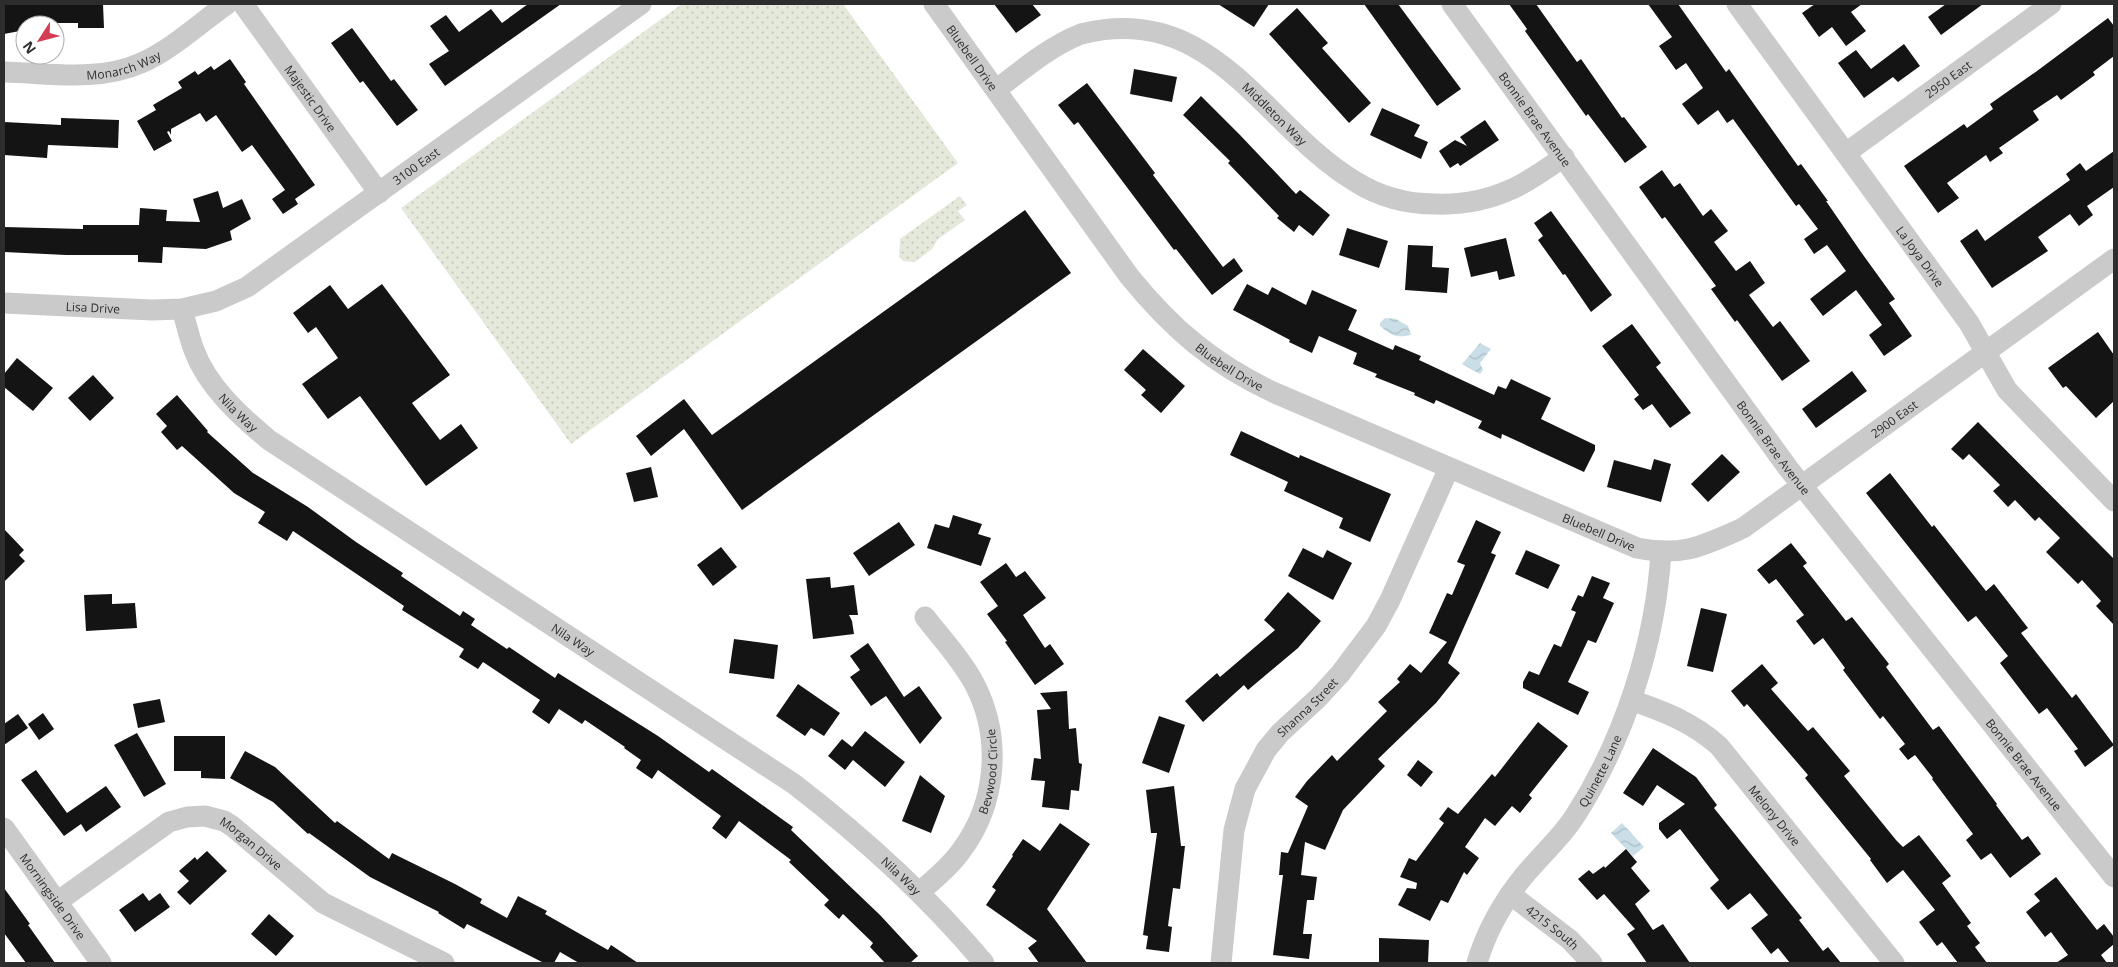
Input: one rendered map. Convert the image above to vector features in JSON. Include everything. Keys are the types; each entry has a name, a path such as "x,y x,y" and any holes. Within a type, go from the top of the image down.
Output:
{"street":[{"name":"Monarch Way","path":"4,72 96,74 127,68 156,55 227,4"},
{"name":"Majestic Drive","path":"243,4 379,193"},
{"name":"3100 East","path":"182,309 216,301 247,286 641,4"},
{"name":"Bluebell Drive","path":"934,4 1129,276 1157,311 1188,340 1223,365 1262,387 1624,544 1637,548 1662,551"},
{"name":"Bonnie Brae Avenue","path":"1452,4 1802,485 2114,877"},
{"name":"La Joya Drive","path":"1737,4 1968,322 2008,390 2114,501"},
{"name":"2950 East","path":"1846,153 2037,8"},
{"name":"Middleton Way","path":"996,90 1049,51 1072,38 1100,29 1137,25 1176,32 1208,47 1236,70 1322,158 1355,182 1386,197 1426,204 1446,204 1484,199 1526,182 1564,158"},
{"name":"2900 East","path":"1662,551 1681,551 1702,547 1743,528 2114,259"},
{"name":"Lisa Drive","path":"4,303 152,310 182,309"},
{"name":"Nila Way","path":"182,309 194,351 202,366 241,416 269,440 794,784 846,824 920,892 984,963"},
{"name":"Shanna Street","path":"1221,963 1234,830 1245,789 1266,750 1280,733 1318,698 1340,674 1376,626 1390,600 1449,468"},
{"name":"Quinette Lane","path":"1477,963 1492,926 1510,894 1575,816 1606,758 1640,674 1660,583 1662,551"},
{"name":"Bevwood Circle","path":"920,892 948,866 971,837 986,802 992,763 989,722 975,684 925,617"},
{"name":"Melony Drive","path":"1631,700 1682,719 1696,727 1719,746 1894,963"},
{"name":"Morgan Drive","path":"57,902 162,826 187,816 205,816 224,821 232,826 323,903 444,963"},
{"name":"Morningside Drive","path":"4,828 101,963"},
{"name":"4215 South","path":"1510,894 1569,939 1592,963"}],"shaded area":[{"path":"682,4 843,4 958,163 571,444 401,208"},
{"path":"960,196 967,205 958,211 965,220 938,239 932,249 915,262 903,261 899,257 900,239"}],"water":[{"path":"1385,318 1396,319 1408,326 1411,335 1398,336 1388,332 1380,326 1380,323"},
{"path":"1480,343 1491,349 1480,363 1483,370 1480,374 1462,364"},
{"path":"1622,823 1644,847 1633,856 1611,833"}],"building":[{"path":"4,4 103,4 104,28 78,28 78,23 65,23 65,15 15,15 15,32 4,34"},
{"path":"528,4 561,4 445,86 429,64 449,51 430,26 446,15 459,32 491,9 502,23"},
{"path":"994,4 1032,4 1041,15 1016,33"},
{"path":"1218,4 1269,4 1254,27"},
{"path":"1364,4 1398,4 1461,89 1437,106"},
{"path":"1509,4 1536,4 1577,62 1581,59 1622,118 1624,117 1647,147 1625,163 1588,114 1586,116 1525,31 1527,29"},
{"path":"1648,4 1678,4 1726,72 1729,69 1798,166 1801,164 1828,201 1826,201 1895,299 1889,303 1912,336 1884,356 1869,335 1882,325 1856,290 1823,316 1810,299 1846,271 1827,245 1814,254 1804,239 1818,229 1799,204 1796,206 1733,119 1727,123 1718,110 1698,125 1682,104 1703,88 1686,63 1676,70 1659,46 1672,37"},
{"path":"1815,4 1862,4 1851,12 1866,31 1846,46 1832,27 1819,37 1802,13"},
{"path":"1946,4 1983,4 1941,35 1928,17"},
{"path":"1297,8 1328,43 1322,48 1371,103 1349,123 1269,34"},
{"path":"2108,18 2114,26 2114,56 2093,72 2095,75 2061,100 2057,95 2033,111 2039,120 1999,148 2003,153 1990,162 1986,155 1947,183 1959,198 1938,213 1904,166 1964,124 1967,128 1993,109 1990,104"},
{"path":"352,28 391,81 394,79 418,110 397,126 363,81 360,83 331,43"},
{"path":"1904,44 1920,66 1898,82 1893,77 1864,98 1838,63 1856,50 1871,69"},
{"path":"230,59 246,82 244,84 315,185 295,199 298,204 283,214 272,199 285,190 252,145 242,152 216,115 206,122 200,113 171,129 171,135 169,131 167,132 172,141 154,151 137,121 156,110 153,105 182,88 178,82 195,71 198,75 211,66 214,70"},
{"path":"1134,69 1177,77 1172,102 1130,94"},
{"path":"1087,83 1155,173 1153,175 1223,267 1234,258 1243,271 1212,295 1176,249 1174,250 1078,122 1074,125 1058,105"},
{"path":"1201,96 1296,194 1300,190 1330,215 1313,236 1299,225 1294,232 1277,218 1279,216 1228,163 1230,161 1183,115"},
{"path":"1382,108 1420,125 1414,136 1428,142 1421,159 1370,135"},
{"path":"61,118 119,120 118,148 48,145 47,158 4,155 4,122 61,125"},
{"path":"1485,120 1499,140 1460,166 1458,163 1450,168 1439,151 1455,140 1467,146 1460,137"},
{"path":"2114,151 2114,187 2087,206 2093,215 2079,226 2070,214 2038,237 2048,251 1992,288 1960,241 1977,229 1985,241 2070,180 2066,174 2080,163 2086,171"},
{"path":"1662,170 1674,187 1680,183 1703,216 1711,209 1728,231 1714,242 1736,271 1750,261 1765,283 1749,295 1773,327 1780,321 1810,361 1782,381 1737,320 1735,322 1711,289 1716,286 1665,217 1662,219 1639,187"},
{"path":"218,191 223,208 242,199 251,219 230,231 232,240 206,249 163,247 162,263 138,262 138,255 66,255 4,252 4,227 83,229 83,225 139,225 140,208 167,210 166,221 200,222 193,199"},
{"path":"1025,210 1071,273 742,510 684,429 651,456 636,436 684,399 712,435"},
{"path":"1551,211 1612,295 1591,312 1565,274 1563,275 1538,240 1543,236 1534,223"},
{"path":"1347,228 1388,241 1379,268 1339,255"},
{"path":"1506,238 1515,276 1499,280 1497,271 1471,277 1464,248"},
{"path":"1408,245 1433,246 1432,267 1449,268 1447,293 1405,290"},
{"path":"382,284 450,375 412,403 440,440 461,424 478,448 426,486 360,396 328,419 302,384 338,358 316,327 308,333 293,313 330,285 348,309"},
{"path":"1247,284 1268,295 1272,287 1306,305 1312,290 1357,310 1348,330 1393,350 1395,345 1421,356 1419,360 1494,395 1498,386 1506,389 1511,379 1551,398 1541,419 1595,445 1595,450 1584,472 1502,434 1501,439 1478,428 1482,421 1436,400 1434,404 1414,395 1415,393 1375,377 1377,374 1353,364 1357,353 1319,336 1312,353 1289,342 1290,340 1233,310"},
{"path":"1632,324 1661,363 1656,367 1691,413 1670,428 1652,404 1643,410 1634,399 1639,395 1602,346"},
{"path":"2098,332 2114,355 2114,401 2096,418 2066,386 2063,388 2048,368"},
{"path":"1143,349 1185,386 1161,413 1141,395 1146,390 1124,370"},
{"path":"17,358 53,388 33,411 4,387 4,374"},
{"path":"1852,371 1867,391 1816,428 1802,409"},
{"path":"93,375 114,398 90,421 68,398"},
{"path":"177,395 207,432 253,473 308,507 403,573 401,576 460,616 463,611 475,619 471,625 507,649 509,647 555,678 558,673 658,736 709,772 712,769 793,827 791,830 880,915 918,956 910,963 885,963 870,947 873,943 843,914 839,919 824,905 829,900 789,862 791,860 739,821 726,839 712,828 721,816 658,770 652,779 636,768 641,760 625,747 585,720 582,724 559,709 549,724 532,712 540,700 483,662 478,669 459,657 464,649 402,610 404,606 293,531 287,541 258,523 265,512 234,493 182,446 177,450 161,432 167,426 156,414"},
{"path":"1978,422 2114,559 2114,625 2096,606 2101,601 2082,580 2078,584 2046,552 2060,538 2039,517 2035,521 2015,500 2008,507 1993,491 2000,485 1969,454 1963,460 1951,449"},
{"path":"1241,431 1299,458 1300,455 1391,494 1370,542 1339,528 1343,518 1284,491 1288,482 1230,455"},
{"path":"1722,454 1740,472 1708,502 1691,484"},
{"path":"1654,459 1671,464 1661,502 1607,487 1614,460 1651,470"},
{"path":"651,467 658,497 634,502 626,473"},
{"path":"1890,473 1986,591 1994,584 2028,628 2021,633 2072,698 2076,694 2114,745 2085,767 2074,751 2078,749 2047,708 2039,714 2000,663 2008,656 1976,616 1968,622 1866,493"},
{"path":"953,515 982,524 978,534 991,538 981,566 927,548 935,524 949,528"},
{"path":"1476,520 1501,532 1491,553 1496,555 1448,663 1460,673 1436,703 1378,759 1385,766 1343,810 1325,850 1305,842 1301,875 1317,877 1314,900 1307,900 1303,934 1312,934 1309,959 1273,955 1283,875 1279,875 1281,852 1288,853 1308,806 1295,797 1307,781 1332,755 1337,761 1387,711 1378,702 1400,682 1397,679 1410,664 1421,673 1447,642 1429,633 1447,593 1452,595 1465,565 1457,562"},
{"path":"899,522 915,545 869,576 853,553"},
{"path":"4,529 24,550 19,555 25,561 4,582"},
{"path":"1791,543 1807,563 1803,566 1846,621 1852,617 1889,664 1886,667 1933,730 1939,726 2022,840 2028,836 2041,854 2010,878 1991,853 1981,860 1966,840 1973,834 1933,778 1915,755 1908,760 1899,749 1905,744 1883,716 1880,719 1843,670 1845,668 1823,638 1814,645 1796,621 1804,615 1776,579 1769,584 1757,570"},
{"path":"721,547 737,567 713,586 697,565"},
{"path":"1303,548 1323,558 1327,550 1352,563 1333,600 1288,576"},
{"path":"1526,550 1560,565 1548,589 1515,574"},
{"path":"1006,563 1016,577 1025,571 1046,598 1023,615 1045,648 1050,644 1064,664 1035,685 987,614 998,606 980,582"},
{"path":"1592,576 1610,583 1603,598 1614,603 1596,643 1588,640 1568,682 1589,692 1578,715 1523,688 1523,682 1529,671 1539,675 1554,644 1561,647 1576,612 1571,610 1578,595 1583,597"},
{"path":"830,577 831,588 854,585 858,615 849,615 854,634 813,639 806,579"},
{"path":"1288,592 1321,621 1298,648 1248,690 1244,685 1203,722 1185,701 1217,673 1220,677 1275,630 1264,620"},
{"path":"112,594 112,604 135,603 137,628 86,631 84,595"},
{"path":"1701,608 1727,614 1713,672 1687,666"},
{"path":"734,639 778,645 774,679 729,673"},
{"path":"868,643 904,697 919,686 942,718 920,744 886,696 871,706 850,677 860,670 850,656"},
{"path":"1762,664 1778,683 1771,689 1808,731 1813,727 1850,771 1844,776 1896,840 1903,847 1919,835 1951,876 1942,883 1971,923 1967,926 1980,943 1975,947 1987,963 1958,963 1942,942 1937,946 1919,922 1935,910 1903,870 1887,883 1871,859 1805,778 1808,775 1747,704 1744,707 1731,691"},
{"path":"798,684 840,713 824,736 811,728 805,736 776,716"},
{"path":"1067,691 1069,729 1076,728 1079,763 1082,764 1079,791 1071,790 1069,810 1042,807 1045,781 1031,780 1034,758 1041,759 1037,710 1051,709 1040,693"},
{"path":"160,699 165,722 138,728 133,704"},
{"path":"43,713 54,729 39,740 28,724"},
{"path":"18,714 28,728 4,745 4,724"},
{"path":"1159,716 1185,725 1169,773 1142,763"},
{"path":"1538,722 1568,746 1529,795 1532,798 1520,813 1512,806 1495,826 1485,818 1465,847 1479,858 1467,875 1464,872 1448,903 1441,900 1430,921 1398,905 1407,888 1416,889 1417,883 1400,877 1409,858 1416,861 1444,823 1439,819 1448,807 1458,814 1492,774 1495,777"},
{"path":"865,731 905,762 885,787 853,760 845,770 828,756 842,739 852,747"},
{"path":"137,733 166,784 144,797 114,745"},
{"path":"174,736 225,736 225,779 201,778 201,771 174,771"},
{"path":"1653,748 1696,777 1717,805 1714,808 1802,918 1799,920 1823,951 1828,947 1841,963 1790,963 1778,948 1771,954 1751,928 1768,915 1750,893 1728,910 1710,888 1719,880 1680,829 1667,839 1659,829 1659,823 1685,804 1657,785 1643,806 1623,793"},
{"path":"245,751 275,767 335,823 337,821 389,859 392,853 455,884 482,899 480,903 507,918 518,896 547,911 545,914 608,950 611,945 638,963 579,963 560,952 554,963 544,963 467,924 464,929 439,912 370,877 308,834 273,802 230,778"},
{"path":"1418,760 1433,772 1421,787 1407,775"},
{"path":"36,770 67,813 106,786 121,807 86,832 81,824 64,836 21,780"},
{"path":"920,775 945,796 931,833 902,821"},
{"path":"1174,786 1181,846 1185,846 1180,889 1173,888 1168,926 1172,927 1169,952 1146,949 1148,936 1143,935 1157,833 1151,833 1146,790"},
{"path":"1060,823 1090,844 1047,909 1087,963 1039,963 1028,948 1037,941 986,905 996,890 992,887 1023,839 1040,851"},
{"path":"1626,849 1637,862 1631,868 1650,891 1635,904 1653,930 1663,924 1690,963 1647,963 1627,934 1635,929 1604,894 1597,900 1578,879 1589,870 1593,874 1604,866 1605,868"},
{"path":"207,851 227,871 190,905 177,892 189,881 179,871 195,857 197,860"},
{"path":"2056,877 2097,930 2104,924 2114,937 2114,944 2101,955 2107,963 2056,963 2068,955 2051,932 2045,937 2026,912 2040,901 2034,894"},
{"path":"4,888 55,963 26,963 4,933"},
{"path":"143,893 149,901 160,893 170,907 135,932 119,910"},
{"path":"269,914 294,936 276,956 251,934"},
{"path":"1379,938 1429,940 1428,963 1379,963"}]}
